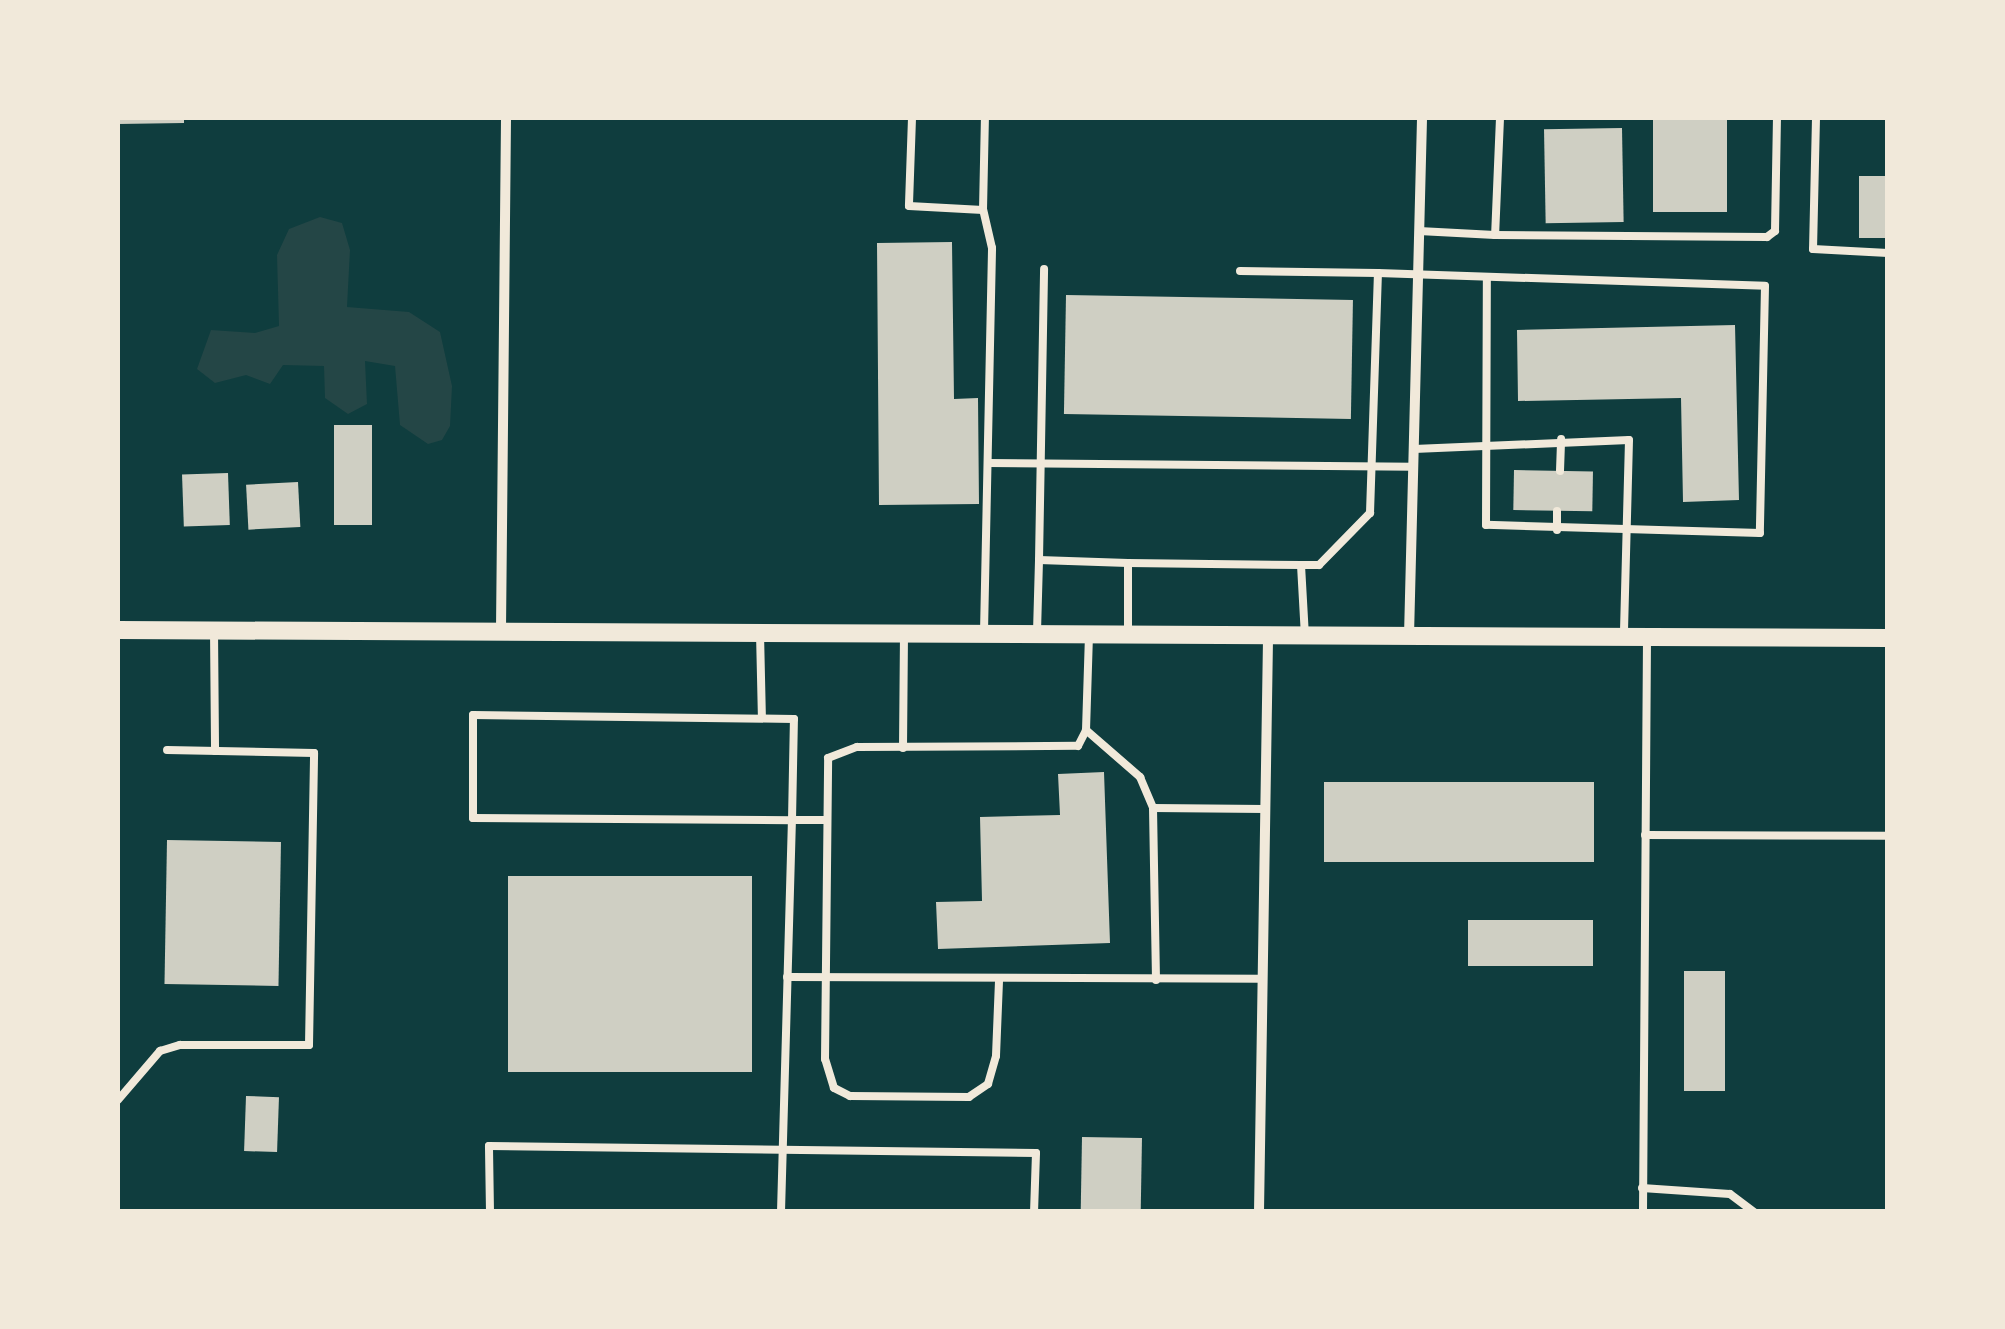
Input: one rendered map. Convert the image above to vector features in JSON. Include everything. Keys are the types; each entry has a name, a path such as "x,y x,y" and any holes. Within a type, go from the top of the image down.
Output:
{"street":[{"path":"502,630 506,118"},
{"path":"1410,636 1422,118"},
{"path":"118,630 1888,638"},
{"path":"1259,1212 1268,636"}],"lane":[{"path":"912,118 909,206 983,210"},
{"path":"984,635 992,248 983,210 985,118"},
{"path":"1495,235 1500,118"},
{"path":"1419,230 1495,235 1767,236 1775,231 1777,118"},
{"path":"1816,118 1813,249 1888,254"},
{"path":"1037,636 1044,269"},
{"path":"1240,272 1765,286 1760,534 1626,533 1486,525 1487,279"},
{"path":"1040,560 1319,565 1370,514 1378,273"},
{"path":"1414,449 1561,439 1629,440 1624,637"},
{"path":"1560,471 1561,439"},
{"path":"988,463 1413,468"},
{"path":"1556,530 1557,510"},
{"path":"1128,563 1128,636"},
{"path":"1301,565 1305,636"},
{"path":"214,630 214,751"},
{"path":"760,632 762,718"},
{"path":"902,748 904,634"},
{"path":"999,981 988,1084 969,1097 850,1096 834,1088 825,1059 828,758 856,747 1051,750 1078,746 1086,730 1090,636"},
{"path":"1643,1212 1648,638"},
{"path":"782,1212 783,1150 788,977 792,820 794,719 473,714 473,818 792,820 827,820"},
{"path":"1086,730 1140,777 1153,808 1156,980"},
{"path":"118,1100 160,1051 180,1045 309,1046 314,754 167,750"},
{"path":"1153,808 1265,810"},
{"path":"1646,835 1888,836"},
{"path":"788,977 999,981 1262,979"},
{"path":"490,1212 489,1146 1036,1153 1034,1212"},
{"path":"1642,1188 1730,1194 1754,1212"}],"shaded area":[{"path":"320,217 342,223 350,250 347,307 409,312 440,332 452,386 450,426 442,440 428,444 400,425 395,366 365,361 367,404 348,414 325,398 324,366 283,365 270,384 246,375 215,383 197,369 211,330 255,333 279,326 277,255 289,229"}],"building":[{"path":"118,118 184,118 184,123 118,124"},
{"path":"1653,118 1727,118 1727,212 1653,212"},
{"path":"1622,128 1624,222 1546,223 1544,129"},
{"path":"1859,176 1888,176 1888,238 1859,238"},
{"path":"952,242 954,399 978,398 979,504 879,505 877,243"},
{"path":"1066,295 1353,300 1351,419 1064,414"},
{"path":"1735,325 1739,500 1683,502 1681,398 1518,401 1517,330"},
{"path":"334,425 372,425 372,525 334,525"},
{"path":"1514,470 1593,471 1592,511 1513,510"},
{"path":"228,473 230,525 184,527 182,475"},
{"path":"298,482 300,527 248,530 246,485"},
{"path":"1104,772 1110,943 938,949 936,902 982,901 980,817 1060,815 1058,774"},
{"path":"1324,782 1594,782 1594,862 1324,862"},
{"path":"167,840 281,842 278,986 164,984"},
{"path":"508,876 752,876 752,1072 508,1072"},
{"path":"1468,920 1593,920 1593,966 1468,966"},
{"path":"1684,971 1725,971 1725,1091 1684,1091"},
{"path":"246,1096 279,1097 277,1152 244,1151"},
{"path":"1082,1137 1142,1138 1141,1212 1081,1212"}]}
